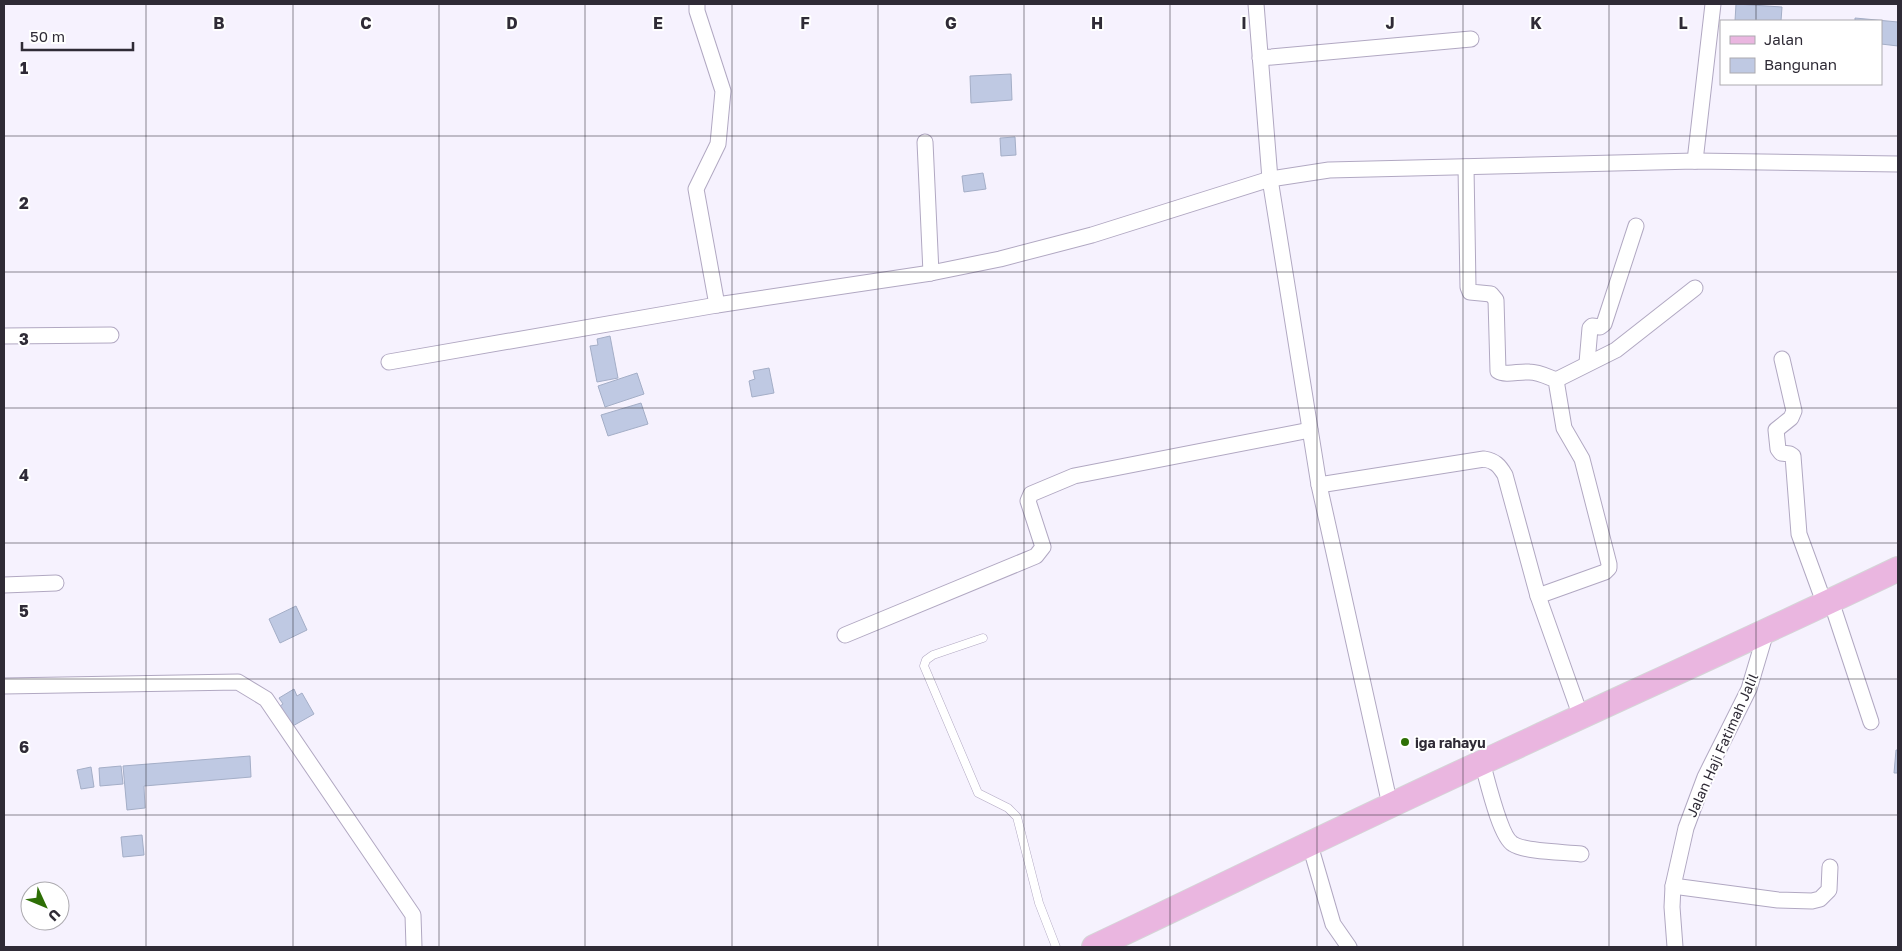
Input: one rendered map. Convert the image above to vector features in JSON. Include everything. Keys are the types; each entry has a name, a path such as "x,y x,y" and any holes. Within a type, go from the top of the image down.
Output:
{"main road":[{"path":"1094,947 1390,805 1766,632 1898,569"}],"street":[{"path":"697,4 697,11 723,91 718,144 696,189 717,305"},
{"path":"1256,4 1270,179 1319,485 1390,805"},
{"path":"1695,161 1709,4"},
{"path":"1260,58 1471,39"},
{"path":"925,142 931,274"},
{"path":"389,362 717,305 931,274 1000,259 1092,235 1270,179 1329,170 1695,161 1898,164"},
{"path":"1466,167 1468,287 1470,292 1491,294 1496,300 1498,371 1502,373 1528,372 1545,375 1556,380"},
{"path":"1587,363 1590,328 1592,326 1600,327 1604,324 1636,226"},
{"path":"1556,380 1616,350 1695,288"},
{"path":"4,336 111,335"},
{"path":"1782,359 1794,411 1791,418 1776,430 1778,449 1781,453 1793,456 1799,534 1828,603 1871,722"},
{"path":"1538,596 1605,572 1609,566 1587,472 1578,449 1564,428 1556,380"},
{"path":"844,635 1036,556 1043,547 1028,501 1031,494 1074,476 1310,430"},
{"path":"1319,485 1484,459 1499,465 1505,475 1538,596 1581,717"},
{"path":"4,585 56,583"},
{"name":"Jalan Haji Fatimah Jalil","path":"1675,947 1672,886 1686,828 1705,777 1749,689 1766,632"},
{"path":"4,686 238,682 266,699 413,915 414,947"},
{"path":"1482,762 1502,829 1508,841 1520,847 1581,854"},
{"path":"1310,845 1333,924 1348,947"},
{"path":"1672,886 1778,900 1812,901 1820,899 1829,890 1830,867"}],"lane":[{"path":"983,638 933,654 926,660 924,666 978,792 1008,808 1017,817 1039,902 1056,947"}],"building":[{"path":"1736,4 1782,7 1781,20 1735,20"},
{"path":"1855,18 1876,20 1855,20"},
{"path":"1882,21 1898,22 1898,46 1882,44"},
{"path":"1011,74 1012,100 971,103 970,76"},
{"path":"1015,137 1016,155 1001,156 1000,138"},
{"path":"983,173 986,189 964,192 962,176"},
{"path":"610,336 618,378 597,382 590,346 598,345 597,339"},
{"path":"769,368 774,393 752,397 749,381 755,379 753,371"},
{"path":"637,373 644,394 605,407 598,386"},
{"path":"641,403 648,424 608,436 601,415"},
{"path":"296,606 307,630 280,643 269,619"},
{"path":"294,689 297,696 302,693 314,714 291,727 280,706 283,704 279,698"},
{"path":"1896,750 1898,750 1898,773 1894,773"},
{"path":"250,756 251,777 144,786 145,808 127,810 123,766"},
{"path":"121,766 123,784 100,786 99,768"},
{"path":"91,767 94,787 81,789 77,770"},
{"path":"142,835 144,855 123,857 121,837"}],"place":[{"name":"iga rahayu","path":"1405,742"}]}
